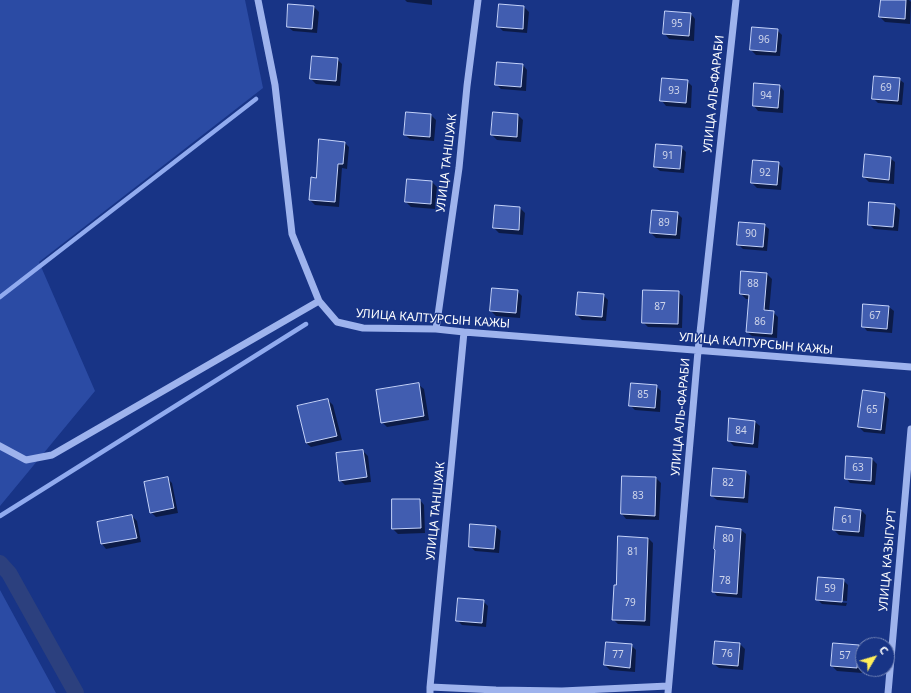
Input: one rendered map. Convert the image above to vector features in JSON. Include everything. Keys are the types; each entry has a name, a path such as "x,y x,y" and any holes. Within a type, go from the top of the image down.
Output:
{"street":[{"name":"УЛИЦА КАЛТУРСЫН КАЖЫ","path":"258,0 276,85 292,234 319,301 337,322 363,328 436,329 911,367"},
{"name":"УЛИЦА ТАНШУАК","path":"436,329 459,168 467,86 478,0"},
{"name":"УЛИЦА АЛЬ-ФАРАБИ","path":"668,690 698,351 736,0"},
{"path":"0,446 26,460 52,455 319,301"},
{"name":"УЛИЦА ТАНШУАК","path":"430,690 464,332"},
{"name":"УЛИЦА КАЗЫГУРТ","path":"888,693 911,429"},
{"path":"430,690 668,690"}],"shaded area":[{"path":"0,0 245,0 263,88 39,262 95,391 0,506"},
{"path":"0,590 56,693 0,693"}],"building":[{"path":"881,0 906,0 905,19 879,17"},
{"path":"288,4 314,6 312,29 287,27"},
{"path":"499,4 524,6 523,29 497,27"},
{"path":"665,11 691,13 689,36 663,34"},
{"path":"752,27 778,29 776,52 750,50"},
{"path":"312,56 338,58 336,81 310,79"},
{"path":"497,62 523,64 521,87 495,85"},
{"path":"874,76 900,78 898,101 872,99"},
{"path":"662,78 688,80 686,103 660,101"},
{"path":"754,83 780,85 778,108 753,106"},
{"path":"406,112 431,114 430,137 404,135"},
{"path":"493,112 518,114 517,137 491,135"},
{"path":"319,139 345,142 343,164 338,164 335,202 309,200 311,177 316,178"},
{"path":"656,144 682,146 680,169 654,167"},
{"path":"865,154 891,157 889,180 863,177"},
{"path":"753,160 779,162 777,185 751,183"},
{"path":"407,179 432,181 431,204 405,202"},
{"path":"869,202 895,204 893,227 868,225"},
{"path":"495,205 520,207 519,230 493,228"},
{"path":"652,210 678,212 676,235 650,233"},
{"path":"739,222 765,224 763,247 737,245"},
{"path":"741,271 767,273 764,310 774,311 772,334 746,332 749,295 740,294"},
{"path":"492,288 518,290 516,313 490,311"},
{"path":"643,290 679,291 678,324 642,323"},
{"path":"578,292 604,294 602,317 576,315"},
{"path":"863,304 889,306 887,329 862,327"},
{"path":"419,383 424,416 381,423 376,390"},
{"path":"631,383 657,385 655,408 629,406"},
{"path":"863,390 885,393 881,430 858,427"},
{"path":"328,399 337,436 306,443 297,406"},
{"path":"729,418 755,421 753,444 728,441"},
{"path":"363,450 367,477 339,481 336,453"},
{"path":"846,456 872,458 871,481 845,479"},
{"path":"713,468 746,471 744,498 711,496"},
{"path":"622,476 656,477 655,516 621,514"},
{"path":"168,477 174,508 150,513 144,482"},
{"path":"392,499 420,499 421,528 392,529"},
{"path":"835,507 861,510 859,532 833,530"},
{"path":"132,515 137,538 101,544 97,522"},
{"path":"470,524 496,526 494,549 469,547"},
{"path":"716,526 741,529 737,594 712,592"},
{"path":"618,536 648,538 645,621 612,620 614,585 616,585"},
{"path":"818,577 844,579 842,602 816,600"},
{"path":"458,598 484,600 482,623 456,621"},
{"path":"715,641 740,643 738,666 713,664"},
{"path":"606,642 632,644 630,668 604,665"},
{"path":"833,643 855,645 855,668 831,666"}],"waterway":[{"path":"0,297 256,99"},
{"path":"0,516 306,324"},
{"path":"0,563 9,573 76,693"}]}
